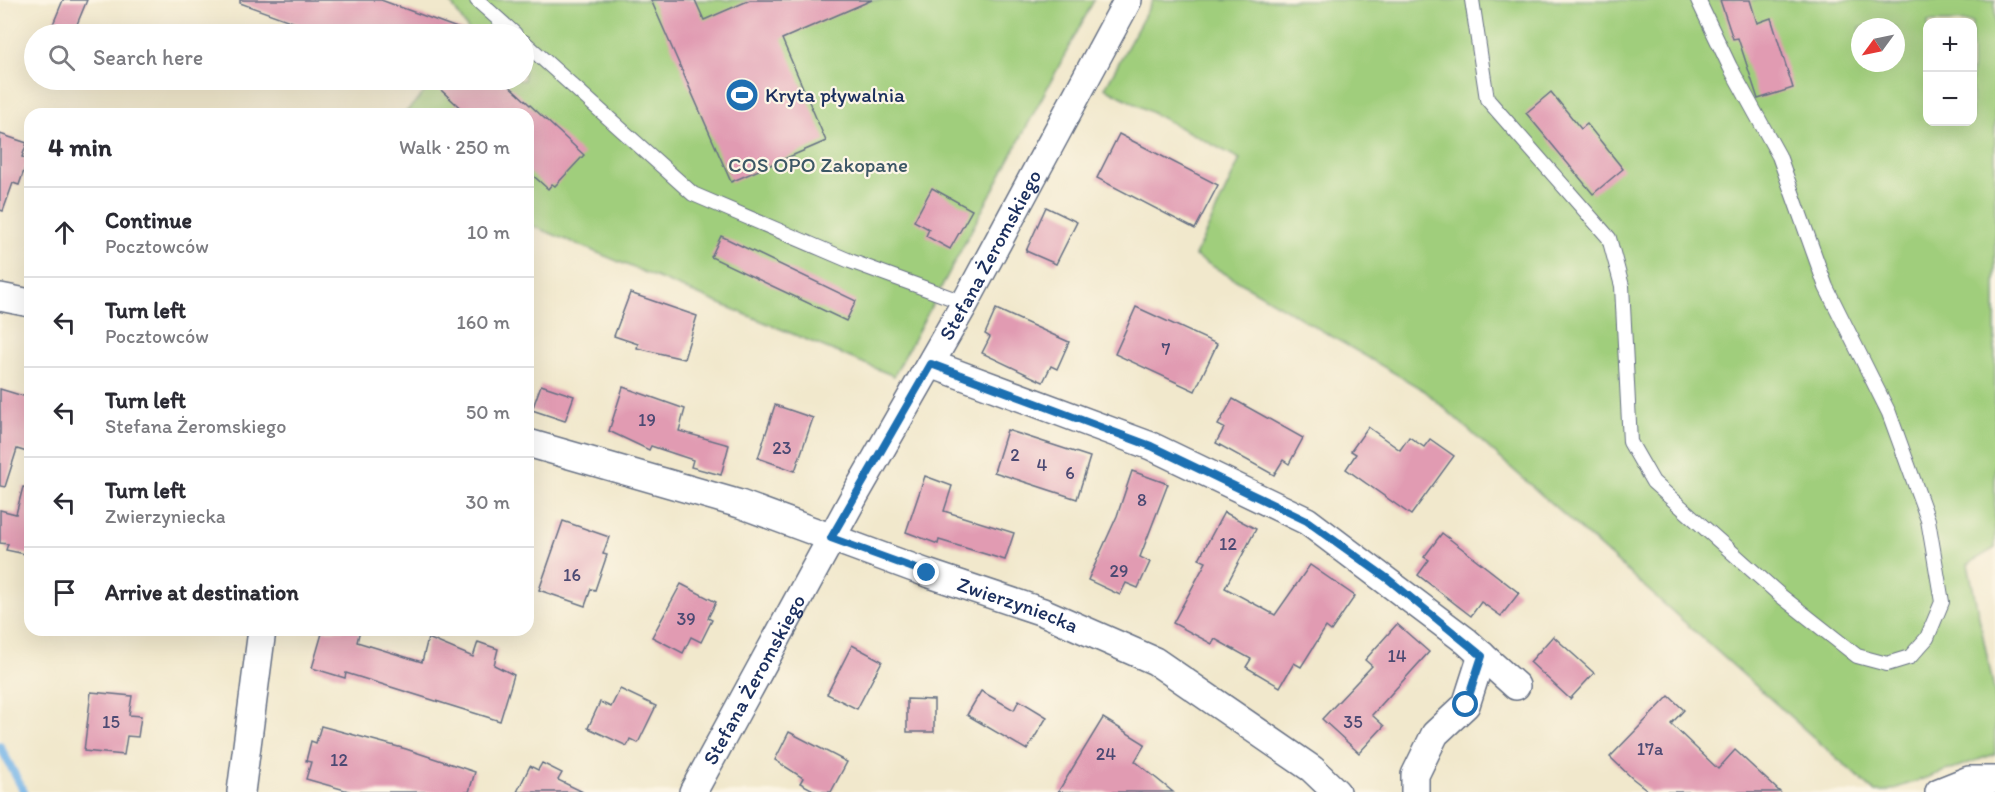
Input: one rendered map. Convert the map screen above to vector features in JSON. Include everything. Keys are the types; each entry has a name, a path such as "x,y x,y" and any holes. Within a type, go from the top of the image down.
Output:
{"street":[{"name":"Stefana Żeromskiego","path":"693,792 831,538 965,303 1128,0"},
{"path":"0,297 24,302"},
{"path":"931,364 1151,446 1307,521 1388,579 1516,686"},
{"name":"Zwierzyniecka","path":"534,445 740,504 1043,612 1155,661 1312,769 1336,792"},
{"path":"241,792 261,636"},
{"path":"1415,792 1414,776 1436,734 1466,705 1482,656"},
{"path":"1939,792 1969,780 1994,779"}],"lane":[{"path":"477,0 504,24"},
{"path":"1472,0 1487,99 1609,238 1623,286 1630,442 1653,482 1781,596 1857,656 1887,664 1910,657 1928,638 1942,602 1928,520 1889,413 1826,287 1779,156 1730,67 1698,0"},
{"path":"534,51 693,194 850,261 965,303"}],"green space":[{"name":"COS OPO Zakopane","path":"449,0 1094,0 894,376 534,226 534,108 410,108 427,90 534,90 534,24 465,24"},
{"path":"1153,0 1995,0 1995,548 1968,564 1995,694 1995,754 1885,792 1875,792 1425,391 1195,256 1240,159 1105,88"}],"building":[{"path":"63,0 87,0 77,24 53,24"},
{"path":"240,0 381,0 446,24 298,24 240,3"},
{"path":"651,0 695,0 704,20 750,0 872,0 782,39 826,141 731,182"},
{"path":"1720,0 1750,0 1757,23 1771,18 1793,88 1758,99 1738,38 1733,39"},
{"path":"441,90 514,90 533,108 460,108"},
{"path":"1551,92 1581,129 1587,124 1623,169 1593,194 1526,113"},
{"path":"534,109 584,155 555,186 552,184 548,189 534,176"},
{"path":"0,134 24,142 22,157 24,158 24,171 19,185 13,183 3,211 0,210"},
{"path":"1119,134 1218,185 1195,229 1097,178"},
{"path":"932,188 972,210 950,249 926,236 929,229 914,221"},
{"path":"1046,207 1077,222 1056,264 1026,251"},
{"path":"721,236 856,301 846,321 711,257"},
{"path":"630,293 697,316 684,359 637,348 638,344 614,336"},
{"path":"1136,307 1217,344 1195,391 1115,354"},
{"path":"996,309 1069,342 1057,369 1051,366 1043,382 982,353 990,337 985,334"},
{"path":"541,385 574,396 565,421 534,411"},
{"path":"623,387 685,409 679,431 729,445 721,475 691,467 693,460 651,446 649,450 609,431"},
{"path":"0,389 24,396 24,451 17,449 5,487 0,486"},
{"path":"1233,399 1303,438 1289,464 1283,460 1274,475 1216,443 1224,428 1218,425"},
{"path":"775,405 813,418 795,471 758,458"},
{"path":"1368,427 1400,450 1409,437 1424,447 1430,439 1454,456 1411,515 1346,469 1356,454 1351,451"},
{"path":"1007,430 1090,457 1077,499 994,472"},
{"path":"1132,471 1168,484 1140,557 1150,562 1138,588 1126,583 1120,595 1088,580 1117,516"},
{"path":"925,476 952,486 944,511 1014,533 1005,560 939,540 938,544 906,532"},
{"path":"24,487 24,554 6,550 8,544 0,543 0,510 16,514"},
{"path":"1224,512 1256,529 1225,588 1275,615 1310,565 1355,596 1331,631 1326,627 1301,667 1294,663 1280,687 1246,667 1251,659 1215,639 1212,644 1173,623 1206,562 1199,559"},
{"path":"563,521 609,537 603,554 607,555 595,590 591,589 585,606 539,590"},
{"path":"1442,533 1519,593 1501,616 1481,602 1471,616 1418,575 1429,560 1424,557"},
{"path":"681,584 716,602 708,618 712,620 701,642 691,637 683,653 652,637"},
{"path":"1397,624 1429,652 1372,715 1384,726 1359,753 1322,719 1372,666 1365,660"},
{"path":"321,636 358,636 357,642 422,662 428,638 473,657 478,642 498,649 494,665 514,675 500,721 346,673 345,678 312,668"},
{"path":"1553,636 1594,673 1570,699 1530,662"},
{"path":"852,645 882,661 857,709 827,694"},
{"path":"620,689 656,706 638,743 630,739 627,746 588,728 600,702 611,707"},
{"path":"981,691 1014,710 1019,700 1047,717 1027,750 967,715"},
{"path":"91,692 132,696 129,715 141,716 138,737 127,736 124,755 84,751"},
{"path":"1669,696 1684,710 1671,724 1718,769 1735,750 1780,792 1650,792 1632,778 1610,757"},
{"path":"907,699 934,700 934,732 907,732"},
{"path":"1103,718 1145,744 1135,761 1173,792 1058,792"},
{"path":"321,726 406,749 475,772 469,792 352,792 306,779 311,762 306,761 311,741 316,743"},
{"path":"789,732 847,762 831,792 817,792 800,783 803,778 775,760"},
{"path":"542,763 562,773 558,780 583,792 517,792 530,766 538,770"}],"waterway":[{"path":"0,746 24,792"}],"place":[{"name":"Kryta pływalnia","path":"742,95"}],"route":[{"path":"927,573 831,538 931,364 1151,446 1307,521 1388,579 1482,656 1466,705"}]}
